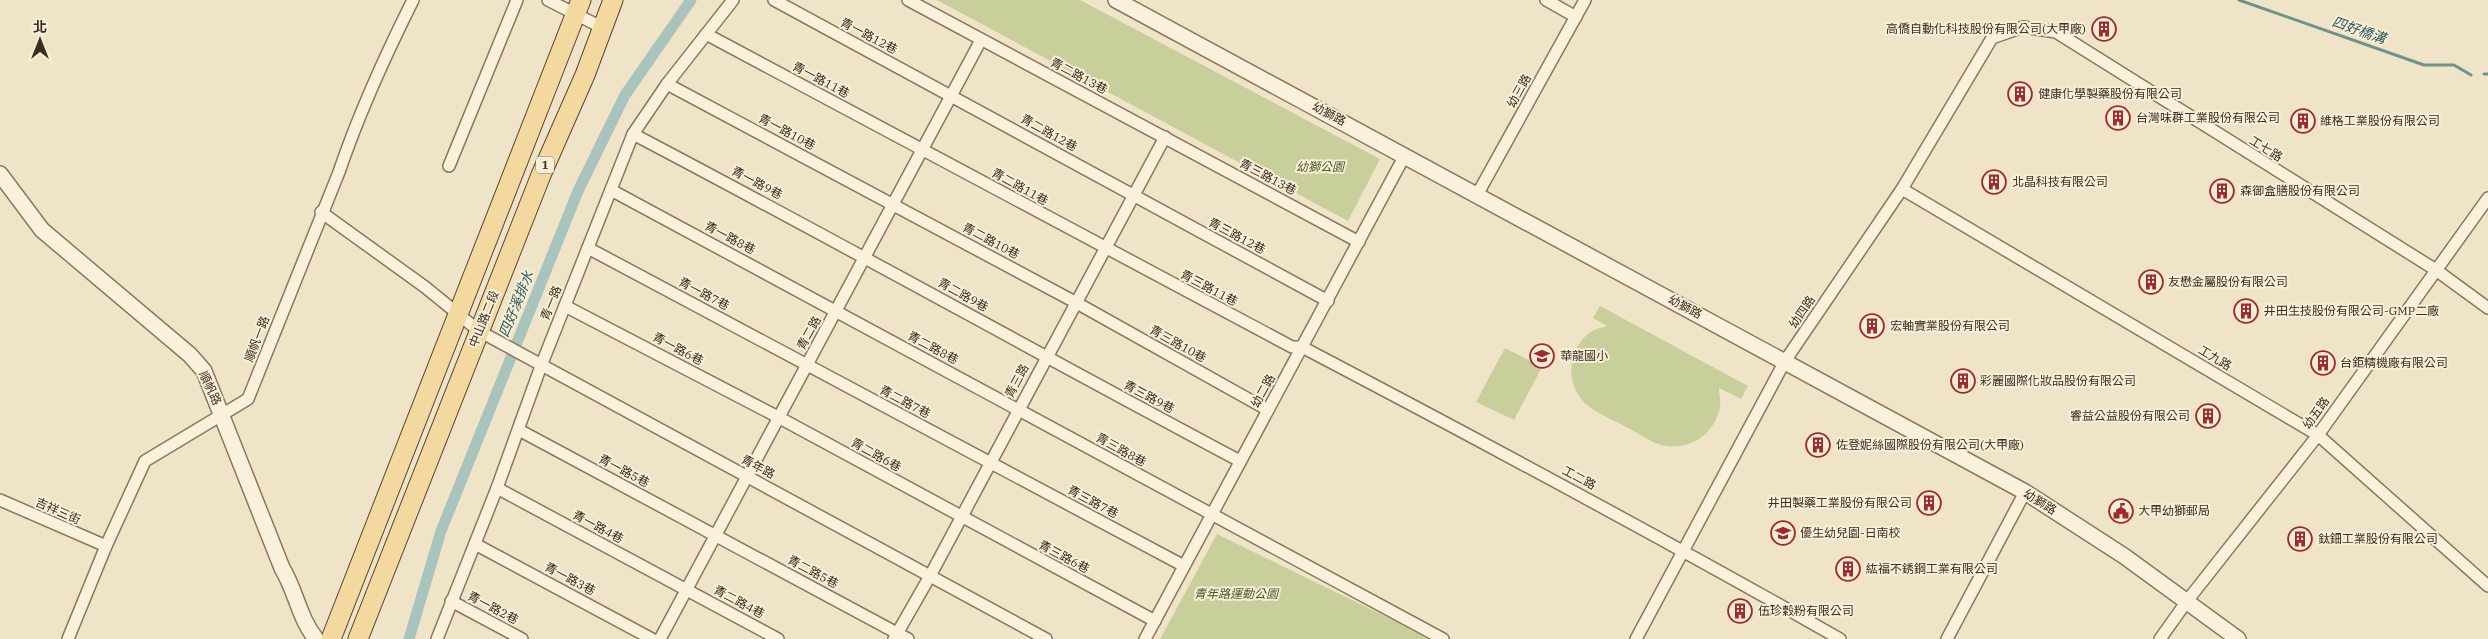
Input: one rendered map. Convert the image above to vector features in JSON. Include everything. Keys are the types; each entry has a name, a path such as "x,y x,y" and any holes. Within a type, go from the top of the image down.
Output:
{"main road":[{"name":"中山路二段","path":"358,639 478,331 613,0"},
{"name":"中山路二段","path":"331,639 459,314 517,159 579,7"}],"street":[{"name":"順帆一路","path":"68,639 106,546 145,461 248,400 321,212 385,56 412,0"},
{"path":"449,166 517,0"},
{"path":"548,0 579,7 602,28"},
{"name":"青一路","path":"437,639 497,488 541,366 634,134 667,84 733,0"},
{"name":"青一路12巷","path":"774,0 952,95"},
{"name":"青二路13巷","path":"908,0 1165,136"},
{"name":"幼獅路","path":"1116,0 2025,492 2124,556 2187,600 2238,639"},
{"path":"1546,0 1576,16"},
{"name":"幼三路","path":"1477,195 1585,0"},
{"name":"幼四路","path":"1636,639 1785,361 1902,190 1992,38 2023,27"},
{"name":"工七路","path":"2023,27 2056,32 2436,270 2488,308"},
{"name":"青一路11巷","path":"706,34 923,150"},
{"name":"青二路","path":"660,639 778,417 867,257 981,40"},
{"name":"青一路10巷","path":"667,84 894,205"},
{"name":"青二路12巷","path":"952,95 1132,196"},
{"name":"青一路9巷","path":"634,134 867,257"},
{"name":"青三路","path":"895,636 930,576 1017,409 1165,136"},
{"name":"青三路13巷","path":"1165,136 1359,242"},
{"name":"青二路11巷","path":"923,150 1104,248"},
{"name":"幼二路","path":"1146,639 1405,155"},
{"name":"順帆路","path":"0,174 42,230 190,355 204,371 282,568 289,580 308,629 316,639"},
{"name":"青一路8巷","path":"611,190 836,311"},
{"name":"工九路","path":"1902,190 2318,435 2488,586"},
{"name":"青三路12巷","path":"1132,196 1328,301"},
{"name":"幼五路","path":"2160,639 2187,600 2318,435 2488,198"},
{"name":"青二路10巷","path":"894,205 1075,302"},
{"name":"青年路","path":"321,212 459,314 478,331 1046,639"},
{"name":"青一路7巷","path":"588,248 807,365"},
{"name":"青三路11巷","path":"1104,248 1292,347 1302,347"},
{"name":"青二路9巷","path":"867,257 1045,357"},
{"name":"青三路10巷","path":"1075,302 1268,410"},
{"name":"青一路6巷","path":"566,306 778,417"},
{"name":"青二路8巷","path":"836,311 1017,409"},
{"name":"工二路","path":"1302,347 1684,550 1840,639"},
{"name":"青三路9巷","path":"1045,357 1240,461"},
{"name":"青二路7巷","path":"807,365 989,462"},
{"name":"青三路8巷","path":"1017,409 1443,639"},
{"name":"青二路6巷","path":"778,417 960,517"},
{"name":"青一路5巷","path":"519,430 715,535"},
{"name":"青三路7巷","path":"989,462 1184,566"},
{"name":"青一路4巷","path":"497,488 686,590"},
{"path":"1947,639 2025,492"},
{"name":"吉祥三街","path":"0,500 106,546"},
{"name":"青三路6巷","path":"960,517 1155,621"},
{"name":"青二路5巷","path":"715,535 895,636 908,639"},
{"name":"青一路3巷","path":"475,544 652,639"},
{"name":"青二路4巷","path":"686,590 778,639"},
{"name":"青一路2巷","path":"451,602 522,639"}],"green space":[{"name":"幼獅公園","path":"937,0 1080,0 1380,159 1348,221"},
{"path":"1600,306 1748,386 1741,399 1719,388 1720,407 1713,425 1699,439 1681,446 1657,444 1595,411 1582,400 1576,391 1571,371 1572,360 1581,341 1591,332 1607,326 1593,318"},
{"path":"1505,348 1542,367 1514,420 1476,402"},
{"name":"青年路運動公園","path":"1217,534 1397,622 1427,639 1160,639"}],"waterway":[{"name":"四好溪排水","path":"409,639 441,531 578,191 625,95 691,0"},
{"name":"四好橋溝","path":"2239,0 2424,65 2454,65 2471,75"}],"place":[{"name":"高僑自動化科技股份有限公司(大甲廠)","path":"2104,29"},
{"name":"健康化學製藥股份有限公司","path":"2020,94"},
{"name":"台灣味群工業股份有限公司","path":"2118,118"},
{"name":"維格工業股份有限公司","path":"2303,121"},
{"name":"北晶科技有限公司","path":"1994,182"},
{"name":"森御盒膳股份有限公司","path":"2222,191"},
{"name":"友懋金屬股份有限公司","path":"2151,282"},
{"name":"井田生技股份有限公司-GMP二廠","path":"2246,311"},
{"name":"宏軸實業股份有限公司","path":"1872,326"},
{"name":"華龍國小","path":"1542,356"},
{"name":"台鉅精機廠有限公司","path":"2323,363"},
{"name":"彩麗國際化妝品股份有限公司","path":"1963,381"},
{"name":"睿益公益股份有限公司","path":"2208,416"},
{"name":"佐登妮絲國際股份有限公司(大甲廠)","path":"1818,445"},
{"name":"井田製藥工業股份有限公司","path":"1929,503"},
{"name":"大甲幼獅郵局","path":"2121,511"},
{"name":"優生幼兒園-日南校","path":"1783,533"},
{"name":"鈦鈿工業股份有限公司","path":"2300,539"},
{"name":"紘福不銹鋼工業有限公司","path":"1848,569"},
{"name":"伍珍穀粉有限公司","path":"1740,611"}]}
